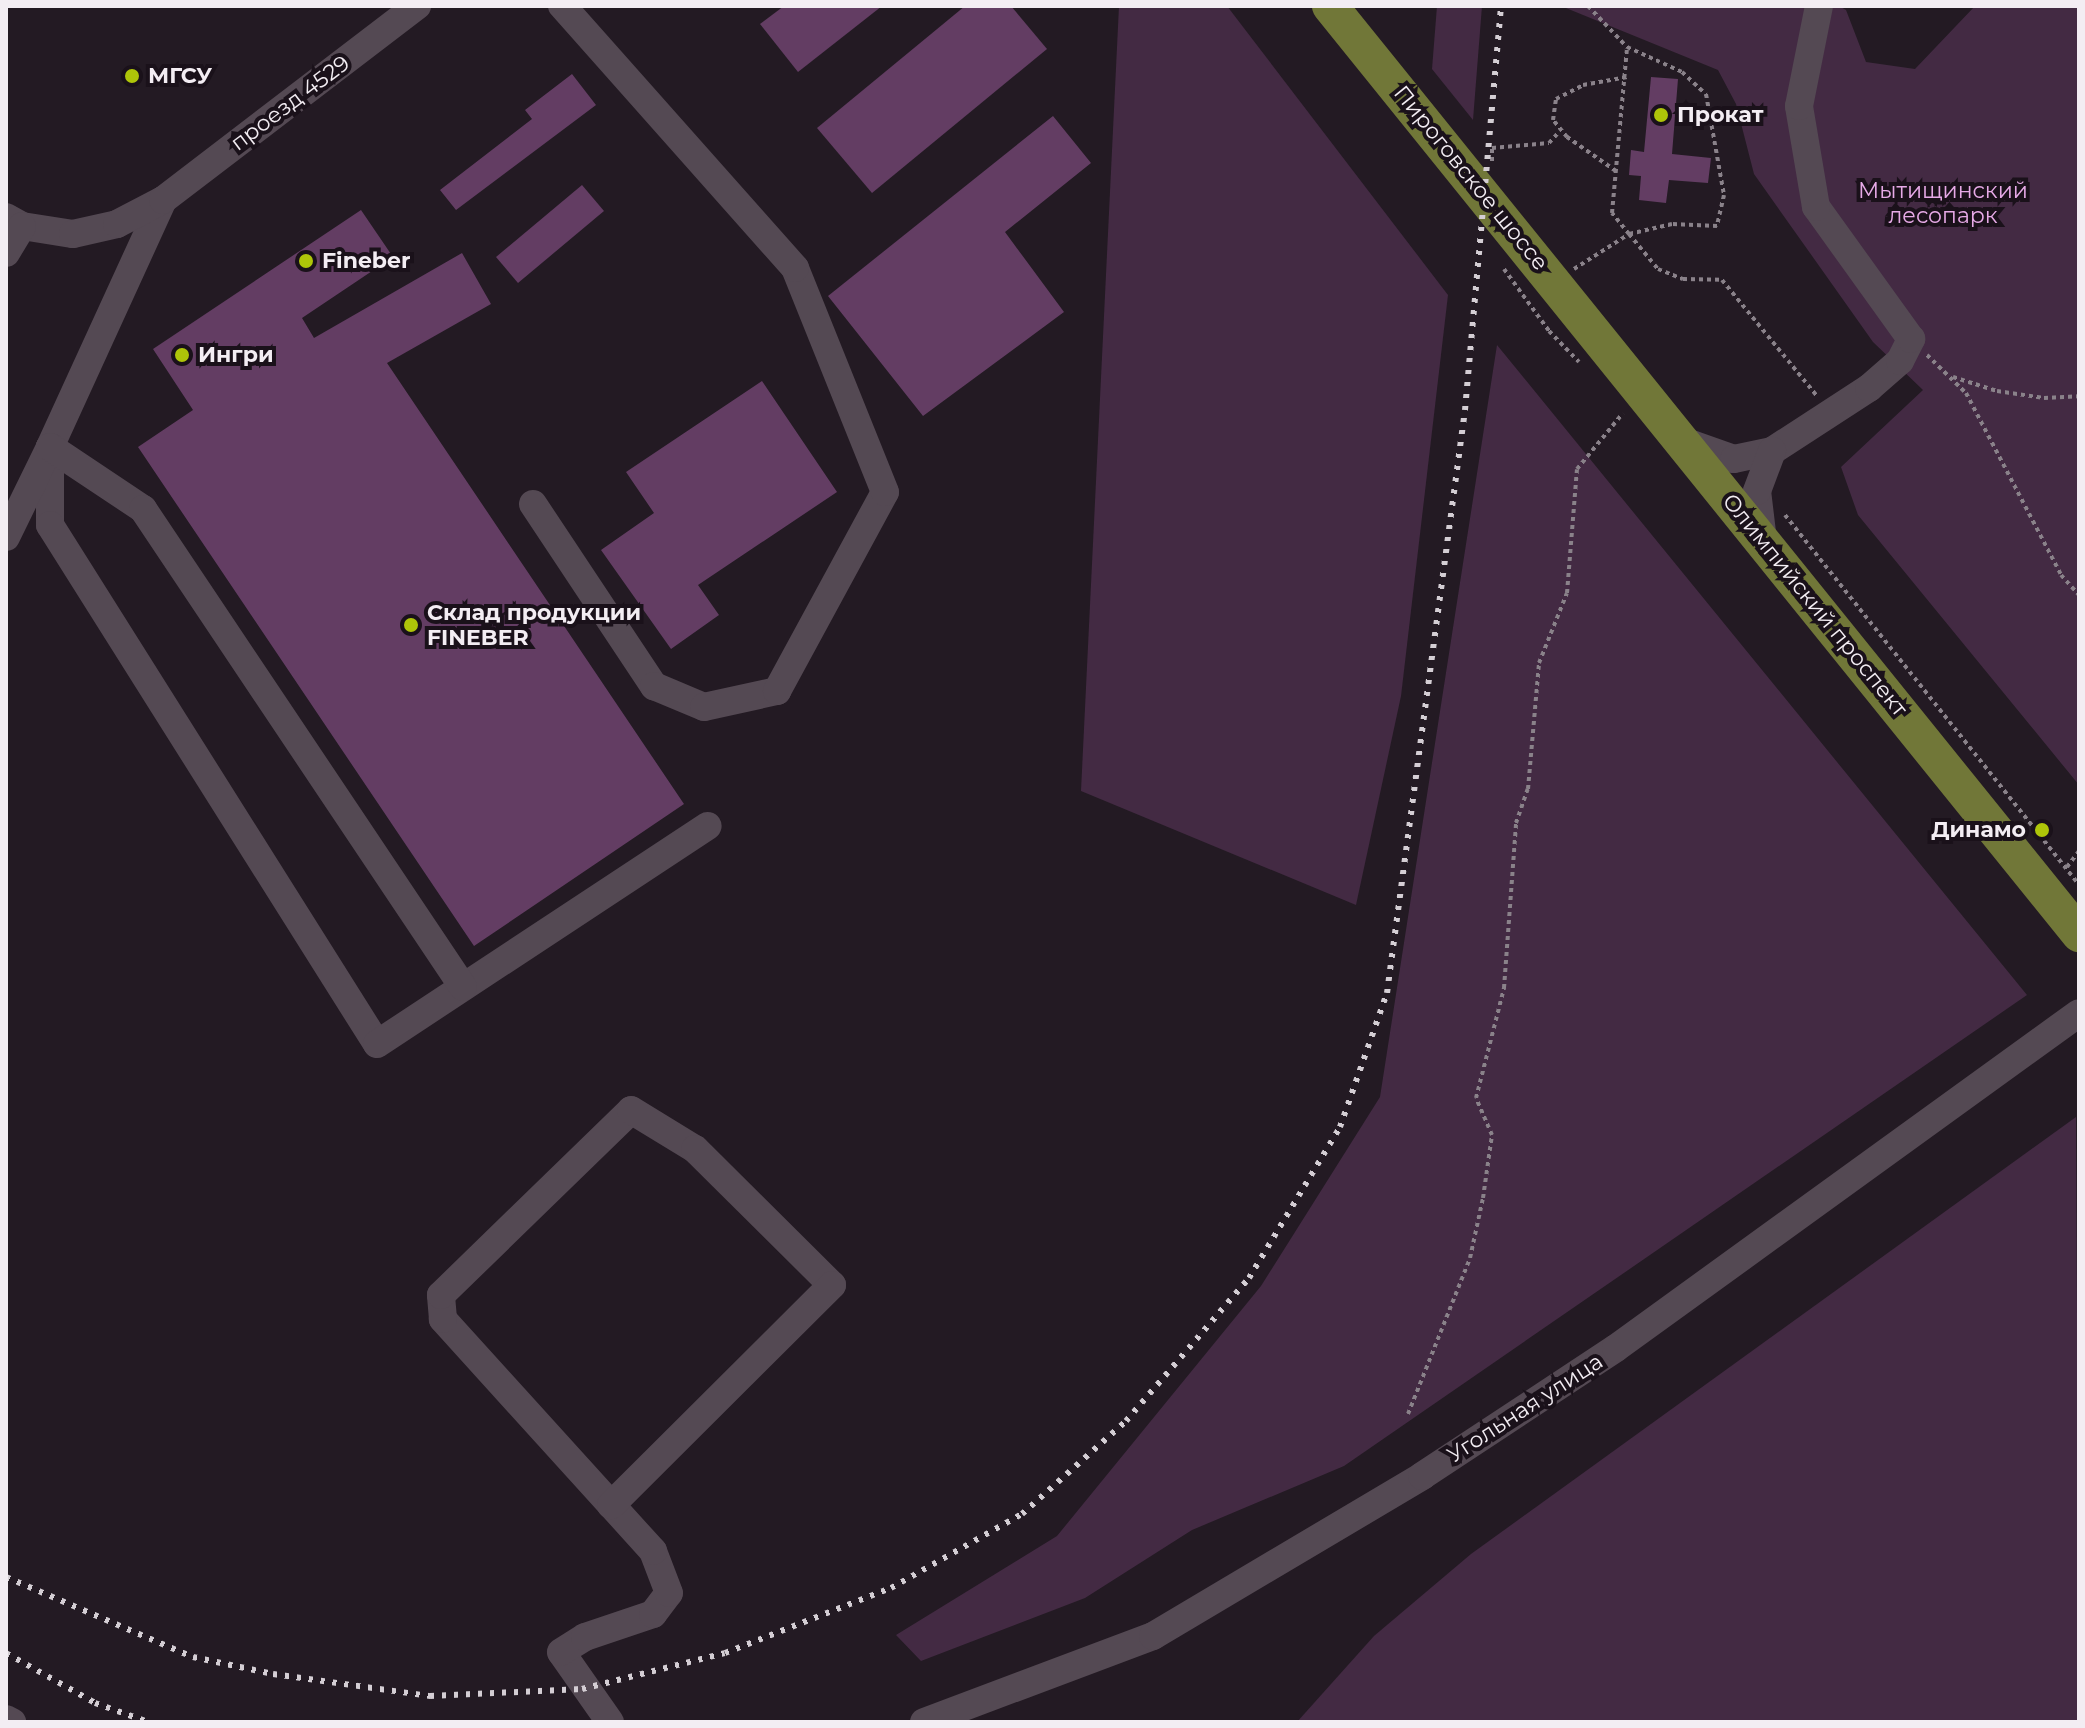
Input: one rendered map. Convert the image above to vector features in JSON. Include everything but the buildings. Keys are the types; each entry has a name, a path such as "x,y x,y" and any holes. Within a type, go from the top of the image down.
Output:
{"main road":[{"name":"Пироговское шоссе","path":"1330,6 1557,270"},
{"name":"Олимпийский проспект","path":"1557,270 1683,441 2079,934"}],"street":[{"name":"проезд 4529","path":"14,221 73,234 117,224 163,200 417,6"},
{"path":"533,504 654,686 704,707 777,691 885,492 795,268 562,6"},
{"path":"1683,441 1734,459 1772,451 1900,361 1911,339 1816,207 1799,106 1819,6"},
{"path":"6,537 163,200"},
{"path":"6,253 14,221"},
{"path":"50,447 50,525 377,1044 707,826"},
{"path":"50,447 143,509 463,987"},
{"path":"1763,541 1757,491 1772,451"},
{"name":"Угольная улица","path":"924,1722 1153,1636 1422,1476 1616,1348 2079,1013"},
{"path":"610,1722 561,1652 585,1637 653,1614 669,1593 653,1551 611,1505 443,1319 441,1295 631,1110 695,1149 832,1285 611,1505"},
{"path":"6,1719 12,1722"}],"path":[{"path":"1557,270 1571,271 1629,234 1672,224 1717,226 1724,195 1706,94 1682,72 1627,47 1588,6"},
{"path":"1627,47 1627,77 1612,213 1658,269 1683,279 1722,280 1830,412"},
{"path":"1617,171 1567,137 1553,120 1556,99 1583,85 1627,77"},
{"path":"1911,339 1966,393 2061,575 2079,595"},
{"path":"1950,377 1997,391 2044,398 2079,396"},
{"path":"1408,1414 1470,1258 1483,1198 1492,1135 1476,1098 1504,988 1516,823 1528,789 1539,663 1567,593 1577,469 1599,438 1624,417"},
{"path":"1783,511 2079,884"},
{"path":"2067,867 2079,851"}],"green space":[{"path":"1119,6 1227,6 1448,295 1401,696 1356,905 1081,791"},
{"path":"1437,6 1482,6 1473,120 1432,69"},
{"name":"Мытищинский лесопарк","path":"1561,6 1839,6 1846,10 1866,62 1915,69 1975,6 2079,6 2079,785 1858,515 1841,467 1923,390 1873,342 1754,174 1736,104 1718,70"},
{"path":"1497,345 2027,995 1344,1466 1192,1530 1085,1598 921,1661 896,1635 1057,1536 1261,1286 1380,1097"},
{"path":"2076,1117 2079,1722 1297,1722 1374,1636 1471,1554"}],"railway":[{"path":"6,1577 193,1657 273,1674 430,1696 582,1689 725,1653 891,1588 1022,1514 1126,1421 1249,1278 1340,1127 1387,993 1465,410 1501,6"},
{"path":"6,1653 95,1703 148,1722"}],"place":[{"name":"МГСУ","path":"132,76"},
{"name":"Прокат","path":"1661,115"},
{"name":"Fineber","path":"306,261"},
{"name":"Ингри","path":"182,355"},
{"name":"Склад продукции FINEBER","path":"411,625"},
{"name":"Динамо","path":"2042,830"}]}
